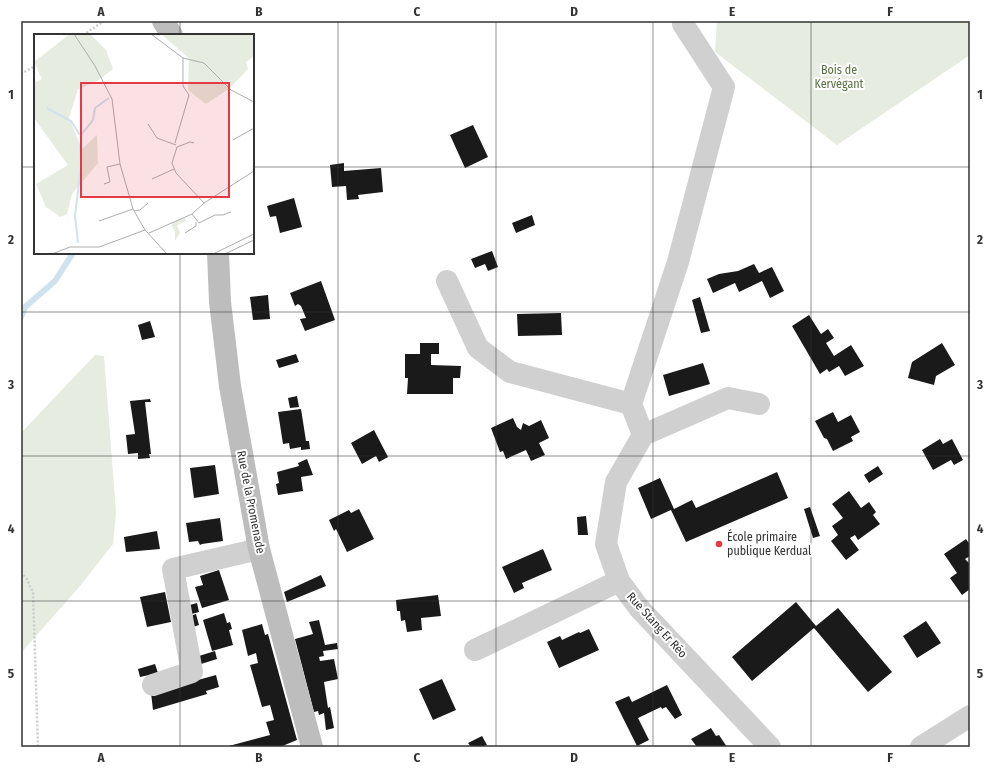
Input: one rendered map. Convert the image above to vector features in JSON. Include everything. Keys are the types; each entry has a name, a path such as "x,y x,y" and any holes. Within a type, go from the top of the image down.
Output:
{"street":[{"path":"163,21 171,34"},
{"path":"683,21 683,24 724,86 678,262 631,404 643,435 728,398 759,404"},
{"name":"Rue de la Promenade","path":"218,254 220,302 230,386 259,549 312,747"},
{"path":"447,281 478,348 510,372 631,404"},
{"name":"Rue Stang Er Réo","path":"643,435 616,482 606,544 619,581 639,608 770,747"},
{"path":"153,685 192,672 173,569 259,549"},
{"path":"475,650 619,581"},
{"path":"921,747 970,716"}],"path":[{"path":"84,34 104,21"},
{"path":"21,74 34,67"},
{"path":"21,572 27,579 33,593 38,747"}],"green space":[{"name":"Bois de Kervégant","path":"717,21 970,21 970,55 837,145 715,52"},
{"path":"95,355 104,356 116,512 113,544 80,586 21,653 21,433"}],"building":[{"path":"473,125 488,157 465,168 450,135"},
{"path":"344,163 344,171 381,168 383,192 358,195 359,199 347,200 346,186 332,187 330,165"},
{"path":"294,198 302,227 280,233 276,216 270,217 267,206"},
{"path":"532,215 535,225 516,233 512,223"},
{"path":"492,251 498,267 488,271 485,264 475,268 471,259"},
{"path":"754,264 759,273 772,267 784,291 770,298 762,281 739,292 735,283 713,293 707,279 719,274 738,271"},
{"path":"321,281 335,320 305,331 300,319 306,318 301,306 298,304 295,306 290,293"},
{"path":"268,295 270,319 253,320 250,297"},
{"path":"700,297 710,331 701,333 692,300"},
{"path":"561,313 562,335 518,336 517,314"},
{"path":"809,315 821,334 828,329 834,338 826,343 834,356 851,345 864,366 845,376 839,366 829,372 827,369 820,374 792,326"},
{"path":"150,321 155,337 142,340 138,325"},
{"path":"420,343 439,343 439,354 431,354 431,365 461,366 460,378 453,378 453,394 407,394 408,378 405,378 405,354 420,354"},
{"path":"942,343 955,365 936,376 934,385 908,378 912,362"},
{"path":"296,354 299,362 279,368 276,360"},
{"path":"703,363 710,384 669,396 663,375"},
{"path":"297,396 299,407 290,408 288,398"},
{"path":"150,399 151,402 145,402 151,454 149,454 150,458 138,459 138,453 128,454 126,435 135,434 130,401"},
{"path":"301,409 306,441 309,441 310,449 301,450 301,447 290,449 289,443 283,444 278,412"},
{"path":"833,412 838,422 851,415 860,432 851,437 853,441 833,451 815,421"},
{"path":"513,418 517,427 521,430 523,423 529,426 541,420 549,438 539,443 545,455 531,461 526,450 506,459 503,451 500,452 491,428"},
{"path":"374,430 388,457 379,462 376,456 362,464 351,443"},
{"path":"940,439 943,444 952,439 963,460 954,465 951,460 933,470 922,450"},
{"path":"307,459 313,475 301,477 303,491 278,495 276,484 279,483 277,472 299,466 298,463"},
{"path":"215,465 219,494 194,498 190,468"},
{"path":"878,466 883,474 869,483 864,475"},
{"path":"777,472 788,498 686,542 671,510 651,519 638,488 660,478 674,509 692,500 696,508"},
{"path":"849,491 861,508 869,502 876,512 873,515 880,524 858,540 855,535 850,538 859,550 846,560 831,541 838,535 832,526 843,518 832,504"},
{"path":"810,507 820,536 813,538 804,509"},
{"path":"359,509 374,539 347,552 336,529 334,531 329,520 349,510 351,513"},
{"path":"586,516 588,535 578,535 577,517"},
{"path":"220,518 223,541 200,545 198,541 189,542 186,523"},
{"path":"157,531 160,549 126,552 124,537"},
{"path":"966,539 970,545 970,556 965,559 970,564 970,589 962,595 950,578 957,573 944,554"},
{"path":"543,549 552,570 522,583 524,588 514,593 502,567"},
{"path":"219,570 229,600 202,608 195,587 203,585 200,576"},
{"path":"321,575 326,586 287,602 284,592"},
{"path":"165,592 171,622 147,627 140,597"},
{"path":"438,595 441,616 421,618 422,630 407,632 405,620 401,621 400,611 397,611 396,600"},
{"path":"796,602 816,626 838,608 892,672 868,692 814,628 752,681 732,657"},
{"path":"197,603 199,612 188,615 186,606"},
{"path":"224,613 227,623 230,622 232,629 229,630 233,645 212,651 203,620"},
{"path":"196,614 199,625 190,628 187,617"},
{"path":"319,620 325,645 337,643 338,649 323,651 324,656 319,657 320,661 334,659 338,679 324,682 328,708 330,707 334,728 326,730 324,713 319,715 318,711 314,712 295,639 313,634 309,622"},
{"path":"926,621 941,643 917,658 903,636"},
{"path":"262,624 265,635 268,634 297,740 280,747 225,747 270,735 266,722 274,720 270,705 262,707 250,665 258,663 256,653 248,656 242,630"},
{"path":"589,629 599,650 559,668 547,642 560,636 562,640"},
{"path":"215,651 217,659 201,664 199,656"},
{"path":"155,664 158,673 140,677 138,669"},
{"path":"216,675 219,687 206,691 207,694 153,710 151,693"},
{"path":"442,679 456,710 433,720 419,689"},
{"path":"667,685 682,715 675,719 666,707 662,709 661,707 638,718 649,740 637,746 615,702 629,696 632,702"},
{"path":"711,728 716,736 719,735 727,747 697,747 691,739"},
{"path":"482,736 487,745 481,747 471,747 468,743"}],"waterway":[{"path":"21,317 25,307 55,281 72,254"}],"place":[{"name":"École primaire publique Kerdual","path":"719,544"}]}
